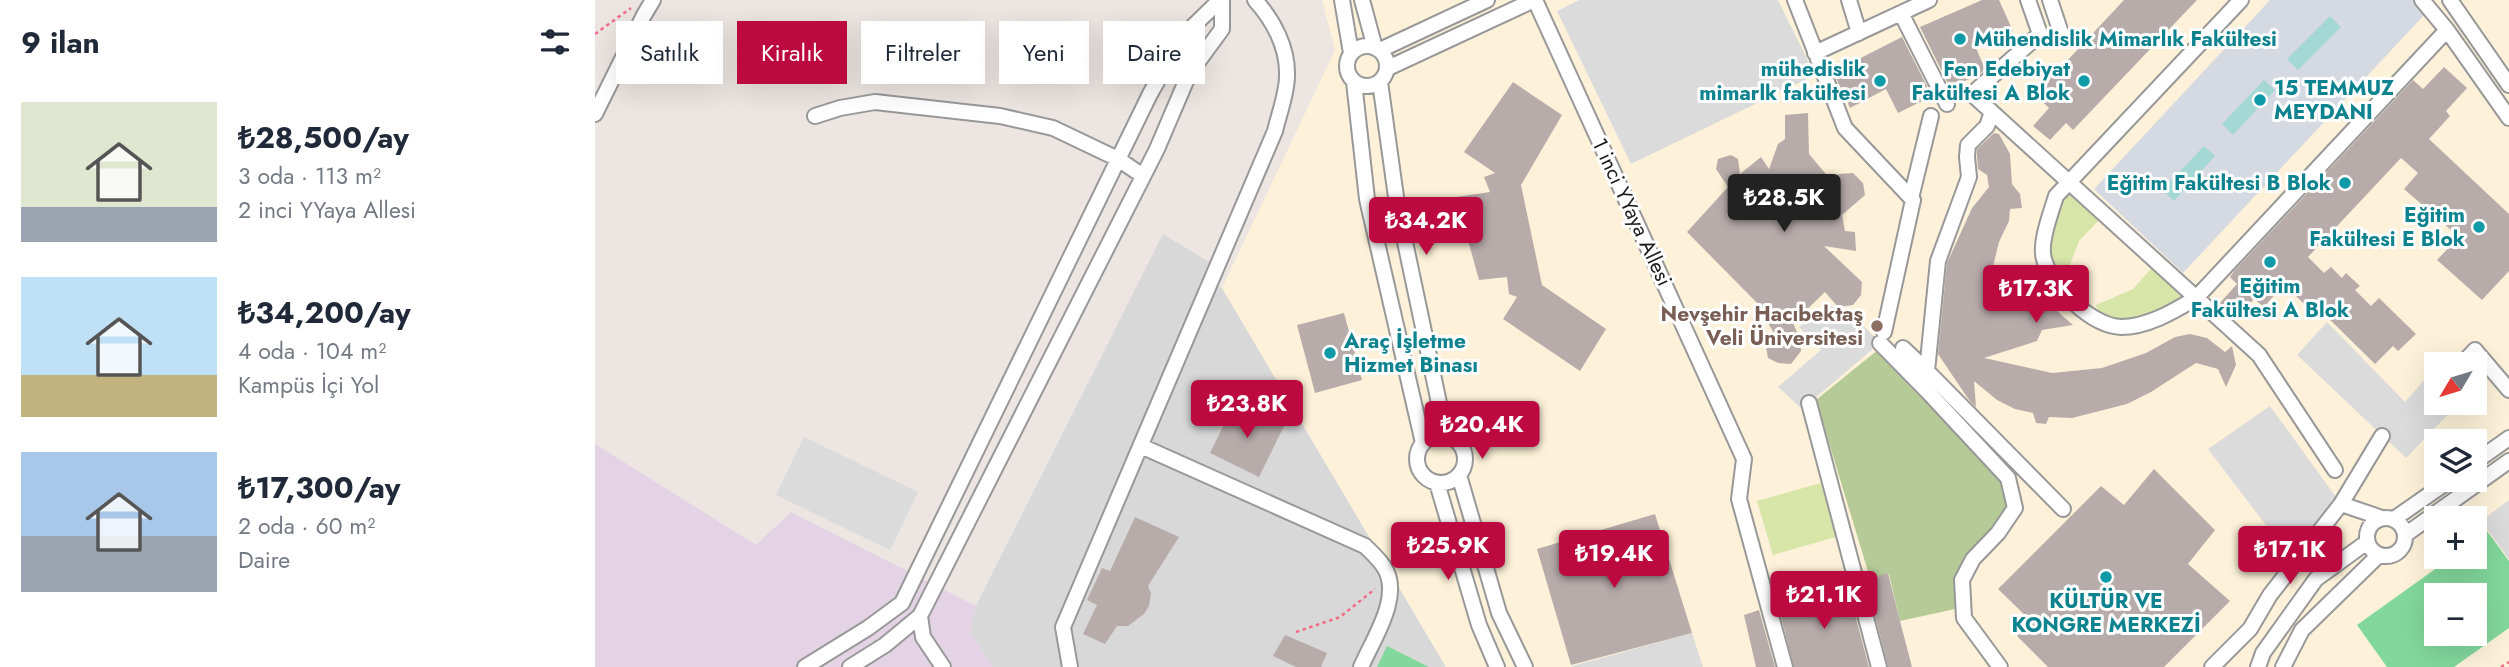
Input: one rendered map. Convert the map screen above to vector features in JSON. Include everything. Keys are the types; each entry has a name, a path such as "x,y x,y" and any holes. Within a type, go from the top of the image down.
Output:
{"street":[{"path":"595,114 653,0"},
{"path":"805,667 868,628 902,603 1150,94 1182,37 1221,0"},
{"path":"850,667 885,645 920,616 1143,176 1189,74 1222,29 1221,0"},
{"path":"1070,667 1063,627 1275,131 1287,76 1280,38 1267,14 1255,0"},
{"path":"1342,0 1351,54 1347,68 1354,82 1367,199 1423,443 1417,459 1418,467 1429,480 1437,483 1445,483 1459,475 1463,468 1464,452 1454,439 1446,436 1430,438 1423,443"},
{"path":"1362,0 1378,49 1385,57 1388,68"},
{"path":"1351,54 1365,46 1378,49 1487,0"},
{"path":"1354,82 1370,87 1380,82 1388,68 1534,0"},
{"name":"1 inci YYaya Allesi","path":"1534,0 1744,459 1739,499 1785,667"},
{"path":"1795,0 1845,128 1913,200 1882,338 2008,478 2015,508 1998,533 1973,559 1962,580 1964,618 2000,667"},
{"path":"1849,0 1859,33"},
{"path":"1815,53 1929,0"},
{"path":"1939,109 1972,94 2040,34 2028,0"},
{"path":"2050,0 2061,33"},
{"path":"2241,0 2056,196 2046,227 2043,258 2060,291 2086,314 2119,327 2142,325 2196,299 2447,30"},
{"path":"2422,0 2447,30 2509,118"},
{"path":"2450,0 2509,85"},
{"path":"1901,13 1939,109 1911,198"},
{"path":"1380,82 1397,204 1446,436"},
{"path":"1972,94 2259,355 2335,470"},
{"path":"815,116 840,108 875,102 1000,116 1053,128 1118,159 1143,176"},
{"path":"1927,371 1938,261 1969,177 1968,145 1987,126 1992,112"},
{"path":"1903,348 2063,509"},
{"path":"2487,364 2509,390"},
{"path":"1809,403 1879,667"},
{"path":"2212,667 2250,629 2270,595 2341,504 2382,436"},
{"path":"2487,454 2509,438"},
{"path":"1141,446 1365,546 1385,567 1391,585 1388,605 1361,667"},
{"path":"2405,535 2507,465"},
{"path":"1459,475 1499,613 1525,667"},
{"path":"1437,483 1479,625 1497,667"},
{"path":"2258,667 2263,653 2316,579 2367,539 2371,524 2388,519 2431,492"},
{"path":"2341,504 2388,519 2403,528 2405,535 2402,547 2392,555 2379,555 2374,552 2341,504"},
{"path":"2283,667 2302,630 2379,555"},
{"path":"920,616 923,637 943,667"}],"path":[{"path":"595,34 633,7"},
{"path":"1296,632 1340,617 1388,578"},
{"path":"2501,667 2509,662"}],"shaded area":[{"name":"Nevşehir Hacıbektaş Veli Üniversitesi","path":"1322,0 2509,0 2509,667 1446,667 1222,288 1335,50"},
{"path":"1579,0 1778,0 1815,75 1631,164 1557,11"},
{"name":"15 TEMMUZ MEYDANI","path":"2270,0 2414,0 2427,12 2183,273 2094,189"},
{"path":"1163,234 1209,262 1202,280 1222,288 1446,667 993,667 970,633 976,606"},
{"path":"1827,305 1851,313 1880,343 1802,409 1778,387 1821,350 1799,327"},
{"path":"2327,322 2405,402 2424,381 2424,415 2447,415 2434,429 2424,429 2424,439 2406,458 2297,355"},
{"path":"2270,406 2341,504 2287,553 2208,449"},
{"path":"804,437 918,492 890,550 776,495"},
{"path":"595,444 756,545 791,512 976,606 970,633 993,667 595,667"},
{"path":"2509,500 2509,559 2487,529 2487,516"},
{"path":"1692,633 1703,667 1569,667"}],"green space":[{"path":"2071,187 2099,216 2098,221 2079,241 2065,278 2056,276 2047,254 2058,206"},
{"path":"2156,267 2186,293 2182,298 2157,313 2128,322 2099,315 2096,305 2133,289"},
{"path":"1879,349 2003,477 2008,501 2004,516 1957,576 1955,609 1900,621 1889,574 1870,578 1816,400"},
{"path":"1821,483 1836,537 1773,555 1757,501"},
{"path":"2487,531 2509,561 2509,628 2487,644 2487,583 2424,583 2424,646 2484,646 2454,667 2387,667 2357,625 2435,569 2487,569"},
{"path":"1387,646 1429,667 1377,667"}],"water":[{"path":"2330,16 2341,27 2298,70 2287,59"},
{"path":"2264,80 2275,90 2233,135 2222,124"},
{"path":"2204,146 2215,156 2174,201 2162,190"}],"building":[{"name":"Mühendislik Mimarlık Fakültesi","path":"1982,0 1999,0 2013,31 1976,48 1985,69 1950,88 1920,27"},
{"name":"Fen Edebiyat Fakültesi A Blok","path":"2124,0 2197,0 2073,130 2066,123 2050,140 2033,126 2049,108 2035,95"},
{"name":"mühedislik mimarlk fakültesi","path":"1902,37 1932,96 1898,113 1886,89 1850,108 1833,72"},
{"path":"2444,67 2467,88 2446,111 2450,116 2429,139 2509,214 2509,271 2482,300 2437,260 2459,237 2404,189 2418,173 2401,158 2308,257 2324,273 2331,267 2342,278 2346,273 2360,286 2355,290 2371,306 2379,298 2416,334 2398,351 2393,346 2375,364 2320,310 2317,312 2314,308 2311,311 2284,284 2264,307 2254,299 2235,320 2218,305 2237,284 2230,277 2234,271 2413,80 2423,89"},
{"path":"1513,82 1562,115 1521,185 1542,285 1606,329 1580,371 1503,319 1517,297 1509,294 1507,277 1479,280 1456,197 1490,192 1484,177 1495,173 1464,152"},
{"path":"1808,113 1809,154 1830,179 1839,174 1853,173 1863,183 1865,195 1842,215 1845,231 1855,232 1856,251 1824,246 1862,282 1861,295 1853,305 1838,307 1825,292 1793,323 1800,339 1801,351 1791,364 1778,363 1768,358 1765,341 1773,331 1769,325 1768,314 1687,232 1728,187 1716,169 1718,159 1731,155 1738,159 1740,174 1761,157 1769,169 1778,144 1785,139 1785,115"},
{"path":"1994,133 1999,134 2010,154 2012,184 2020,194 2022,208 2010,209 2009,221 1999,242 1988,287 1989,303 2015,295 2027,296 2057,311 2073,325 2042,330 2037,341 1984,358 2052,373 2102,368 2146,353 2175,337 2190,334 2207,338 2225,352 2232,346 2236,365 2226,387 2218,369 2196,363 2127,404 2072,418 2049,417 2046,424 2036,423 2033,413 2015,409 1997,400 1974,381 1976,407 1969,400 1938,354 1947,263 1972,208 1989,187 1987,175 1978,169 1977,149"},
{"name":"Araç İşletme Hizmet Binası","path":"1344,313 1362,380 1315,393 1297,325"},
{"path":"1235,402 1284,426 1259,477 1210,453"},
{"name":"KÜLTÜR VE KONGRE MERKEZİ","path":"2154,469 2215,530 2188,564 2230,601 2164,667 2048,667 2017,636 2031,621 1998,589 2101,486 2124,505"},
{"path":"1655,514 1692,633 1571,665 1537,549"},
{"path":"1135,517 1179,537 1148,586 1151,593 1149,606 1144,614 1128,626 1117,626 1105,644 1083,634 1097,605 1087,600 1102,568 1110,571"},
{"path":"1888,573 1912,667 1888,667 1866,580"},
{"path":"1847,585 1869,667 1794,667 1778,605"},
{"path":"1759,610 1775,667 1756,667 1744,615"},
{"path":"1285,635 1327,653 1321,667 1296,667 1273,656"}],"place":[{"name":"Mühendislik Mimarlık Fakültesi","path":"1960,39"},
{"name":"mühedislik mimarlk fakültesi","path":"1880,81"},
{"name":"Fen Edebiyat Fakültesi A Blok","path":"2084,81"},
{"name":"15 TEMMUZ MEYDANI","path":"2260,100"},
{"name":"Eğitim Fakültesi B Blok","path":"2345,183"},
{"name":"Eğitim Fakültesi E Blok","path":"2479,227"},
{"name":"Eğitim Fakültesi A Blok","path":"2270,262"},
{"name":"Nevşehir Hacıbektaş Veli Üniversitesi","path":"1877,326"},
{"name":"Araç İşletme Hizmet Binası","path":"1330,353"},
{"name":"KÜLTÜR VE KONGRE MERKEZİ","path":"2106,577"}]}
